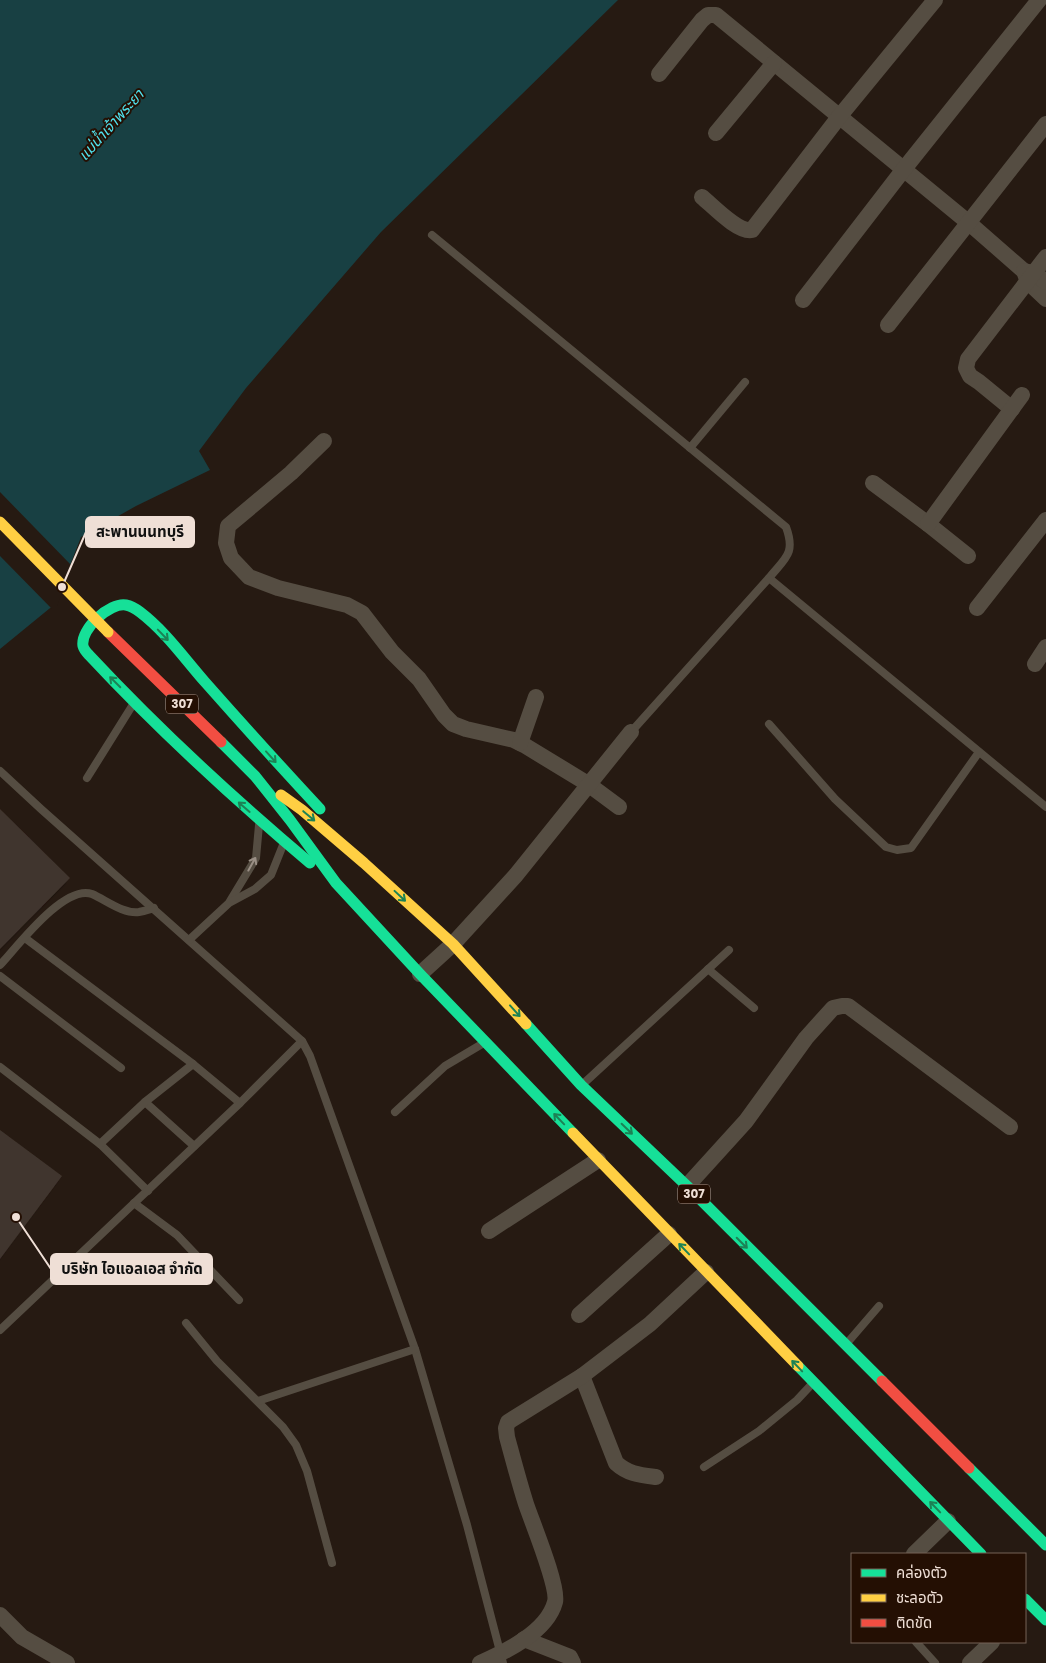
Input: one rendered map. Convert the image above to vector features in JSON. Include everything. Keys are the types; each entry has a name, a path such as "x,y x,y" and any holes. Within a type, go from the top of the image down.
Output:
{"main road":[{"name":"307","path":"0,522 108,632 256,776 302,810 364,863 453,944 581,1085 687,1186 1046,1545"},
{"path":"336,884 284,842 196,763 95,662 85,651 83,642 89,625 118,605 125,605 141,613 165,637 290,778 331,820 364,863"},
{"name":"307","path":"256,776 336,884 669,1234 980,1553"},
{"path":"1026,1604 1046,1620"}],"street":[{"path":"702,197 738,227 748,231 752,230 839,117 935,0"},
{"path":"802,300 1038,0"},
{"path":"659,74 702,20 708,15 716,15 1033,277 1046,299"},
{"path":"716,133 774,63"},
{"path":"888,325 1046,124"},
{"path":"1012,409 970,376 966,368 968,359 1046,258"},
{"path":"928,524 1022,395"},
{"path":"324,441 291,473 228,526 226,543 231,558 249,577 278,588 347,605 362,613 392,652 419,679 444,715 453,724 520,743 538,752 588,784 619,807"},
{"path":"873,483 968,556"},
{"path":"977,608 1046,520"},
{"path":"1035,664 1046,648"},
{"path":"520,743 536,697"},
{"path":"420,974 453,944 516,875 631,732"},
{"path":"687,1186 746,1121 806,1038 833,1008 842,1006 848,1006 1010,1127"},
{"path":"489,1232 598,1160"},
{"path":"579,1315 669,1234"},
{"path":"480,1663 501,1655 542,1626 555,1601 554,1588 507,1438 506,1428 508,1422 514,1416 582,1376 650,1324 706,1272"},
{"path":"582,1376 616,1462 624,1470 637,1475 656,1477"},
{"path":"915,1553 948,1521"},
{"path":"0,1615 22,1637 67,1663"},
{"path":"524,1639 570,1657 573,1663"},
{"path":"970,1663 991,1643"}],"lane":[{"path":"432,235 786,526 791,539 790,552 631,732"},
{"path":"690,448 744,382"},
{"path":"769,578 1046,807"},
{"path":"87,778 134,702"},
{"path":"770,724 835,799 886,847 897,850 911,848 978,752"},
{"path":"0,770 41,809 302,1041 313,1065 416,1349 464,1516 501,1655"},
{"path":"229,903 256,858 260,820"},
{"path":"189,940 229,903 255,889 271,875 284,842"},
{"path":"0,965 54,908 75,894 90,893 125,910 137,912 154,908"},
{"path":"25,938 193,1064 240,1103"},
{"path":"581,1085 730,950"},
{"path":"708,969 754,1008"},
{"path":"0,976 122,1068"},
{"path":"0,1330 240,1103 302,1041"},
{"path":"396,1112 445,1066 485,1042"},
{"path":"100,1144 145,1102 193,1064"},
{"path":"0,1067 100,1144 148,1191"},
{"path":"145,1102 194,1146"},
{"path":"134,1203 178,1235 239,1300"},
{"path":"845,1345 879,1306"},
{"path":"186,1324 217,1361 283,1427 296,1445 307,1471 332,1563"},
{"path":"258,1401 416,1349"},
{"path":"704,1467 759,1431 797,1400 814,1383"},
{"path":"917,1643 935,1663"}],"water":[{"name":"แม่น้ำเจ้าพระยา","path":"0,0 618,0 381,232 246,388 199,451 210,470 136,506 81,537 55,604 0,649"}],"pier":[{"path":"0,492 72,566 57,606 53,610 0,556"}],"building":[{"path":"0,809 70,878 0,949"},
{"path":"0,1130 62,1176 0,1259"}],"traffic: fast":[{"path":"310,863 197,762 142,710 87,653 83,646 83,639 91,625 105,612 119,605 128,605 149,619 320,809"},
{"path":"221,742 255,776 336,883 420,974 573,1133"},
{"path":"526,1024 581,1085 687,1186 882,1381"},
{"path":"798,1366 980,1553"},
{"path":"969,1468 1046,1545"},
{"path":"1026,1600 1046,1620"}],"traffic: slow":[{"path":"0,522 108,632"},
{"path":"281,795 302,810 364,863 453,944 526,1024"},
{"path":"573,1133 798,1366"}],"traffic: jam":[{"path":"108,632 221,742"},
{"path":"882,1381 969,1468"}],"place":[{"name":"สะพานนนทบุรี","path":"62,587"},
{"name":"บริษัท ไอแอลเอส จำกัด","path":"16,1217"}]}
